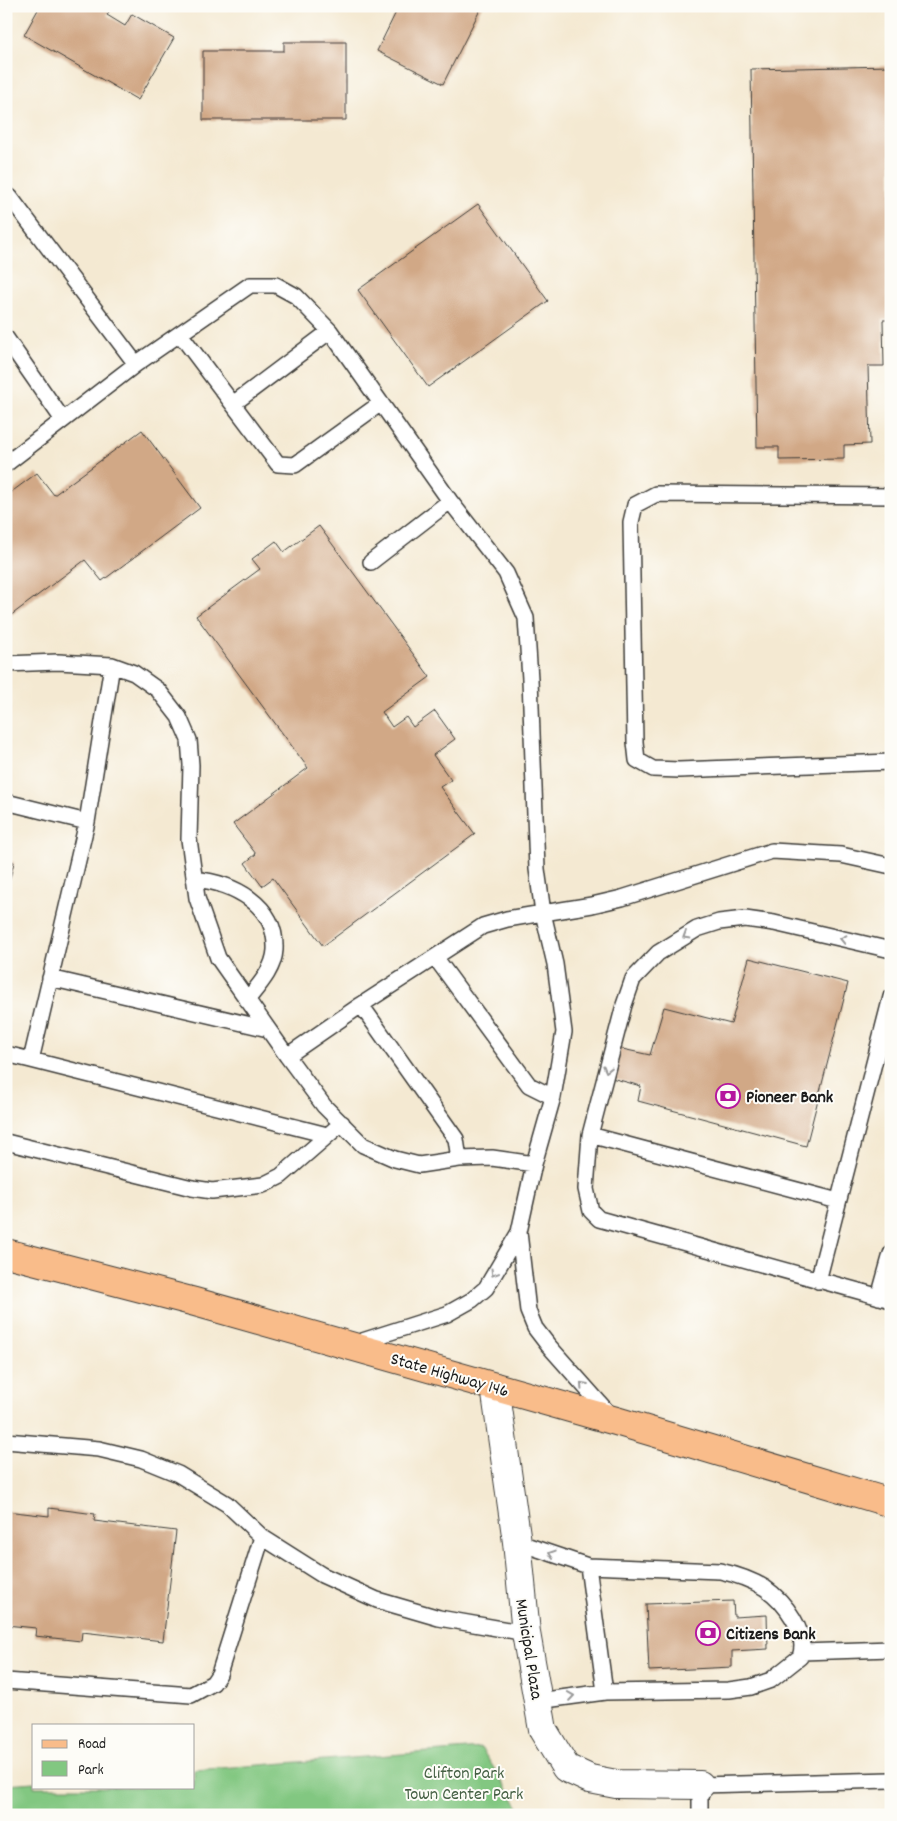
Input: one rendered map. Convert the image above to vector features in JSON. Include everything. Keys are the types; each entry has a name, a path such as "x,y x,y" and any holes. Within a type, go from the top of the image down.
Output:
{"main road":[{"name":"State Highway 146","path":"6,1253 195,1302 349,1345 891,1502"}],"street":[{"name":"Municipal Plaza","path":"496,1387 517,1542 526,1633 543,1730 566,1768 590,1779 616,1784 700,1784"}],"lane":[{"path":"6,196 10,197 136,364"},
{"path":"6,464 136,364 250,285 276,285 296,296 330,331 450,501 506,573 526,618 537,869 555,964 564,1032 553,1097 534,1164 519,1232 486,1288 472,1300 447,1314 349,1345"},
{"path":"233,404 330,331"},
{"path":"180,334 278,464 295,465 381,403"},
{"path":"6,338 63,420"},
{"path":"891,496 656,494 635,505 631,522 635,742 637,760 653,769 679,770 891,762"},
{"path":"371,562 450,501"},
{"path":"6,664 58,662 112,665 134,674 158,690 179,718 189,740 191,765 190,839 196,898 218,958 286,1056 324,1106 364,1145 396,1159 419,1165 459,1159 492,1158 534,1164"},
{"path":"31,1060 87,822 112,665"},
{"path":"6,802 87,822"},
{"path":"286,1056 360,1005 483,926 507,919 622,898 772,851 841,855 891,866"},
{"path":"194,879 213,881 236,890 260,906 272,924 275,950 268,974 248,1000"},
{"path":"891,950 774,923 745,919 719,922 697,929 658,953 634,979 624,1004 590,1136 586,1188 591,1211 599,1219 885,1299 891,1254"},
{"path":"435,956 529,1085 553,1097"},
{"path":"50,978 268,1029"},
{"path":"818,1281 891,997"},
{"path":"360,1005 456,1138 459,1159"},
{"path":"6,1054 327,1136"},
{"path":"6,1142 192,1188 212,1191 263,1184 281,1176 342,1123"},
{"path":"590,1136 838,1201"},
{"path":"519,1232 528,1311 535,1328 616,1421"},
{"path":"6,1441 99,1449 141,1459 178,1474 227,1504 262,1537 322,1575 377,1600 439,1618 526,1633"},
{"path":"6,1681 191,1695 212,1683 219,1674 262,1537"},
{"path":"517,1542 588,1566 720,1571 732,1574 764,1587 781,1602 795,1621 801,1634 802,1652 800,1657 771,1680 751,1688 605,1692 538,1701"},
{"path":"588,1566 605,1692"},
{"path":"802,1652 891,1649"},
{"path":"700,1815 700,1784 891,1780"}],"green space":[{"name":"Clifton Park Town Center Park","path":"481,1748 524,1815 6,1815 6,1784 32,1782 32,1788 195,1788 195,1770"}],"building":[{"path":"40,6 112,6 107,15 125,26 132,14 174,38 138,100 24,35"},
{"path":"399,6 482,6 443,84 377,51"},
{"path":"284,42 346,42 346,120 203,120 203,51 284,51"},
{"path":"891,66 891,320 883,320 884,366 868,366 870,444 844,445 844,459 779,460 779,447 757,447 751,69"},
{"path":"478,204 548,301 428,387 358,290"},
{"path":"142,430 200,508 102,581 85,560 6,619 6,496 37,473 54,495"},
{"path":"319,526 430,677 382,712 392,727 406,717 413,727 435,711 455,739 433,755 451,780 440,787 475,834 323,946 273,878 262,886 245,863 256,854 233,824 308,768 196,616 260,569 252,559 276,541 284,552"},
{"path":"6,860 14,862 7,890 6,890"},
{"path":"749,958 848,983 806,1146 638,1101 641,1086 604,1076 613,1047 650,1055 664,1007 731,1024"},
{"path":"49,1508 95,1514 94,1521 176,1531 163,1641 82,1632 81,1641 35,1636 36,1628 6,1625 6,1511 49,1516"},
{"name":"Citizens Bank","path":"733,1601 734,1617 767,1615 768,1649 732,1651 732,1667 649,1671 646,1604"}],"place":[{"name":"Pioneer Bank","path":"728,1096"},
{"name":"Citizens Bank","path":"708,1633"}]}
